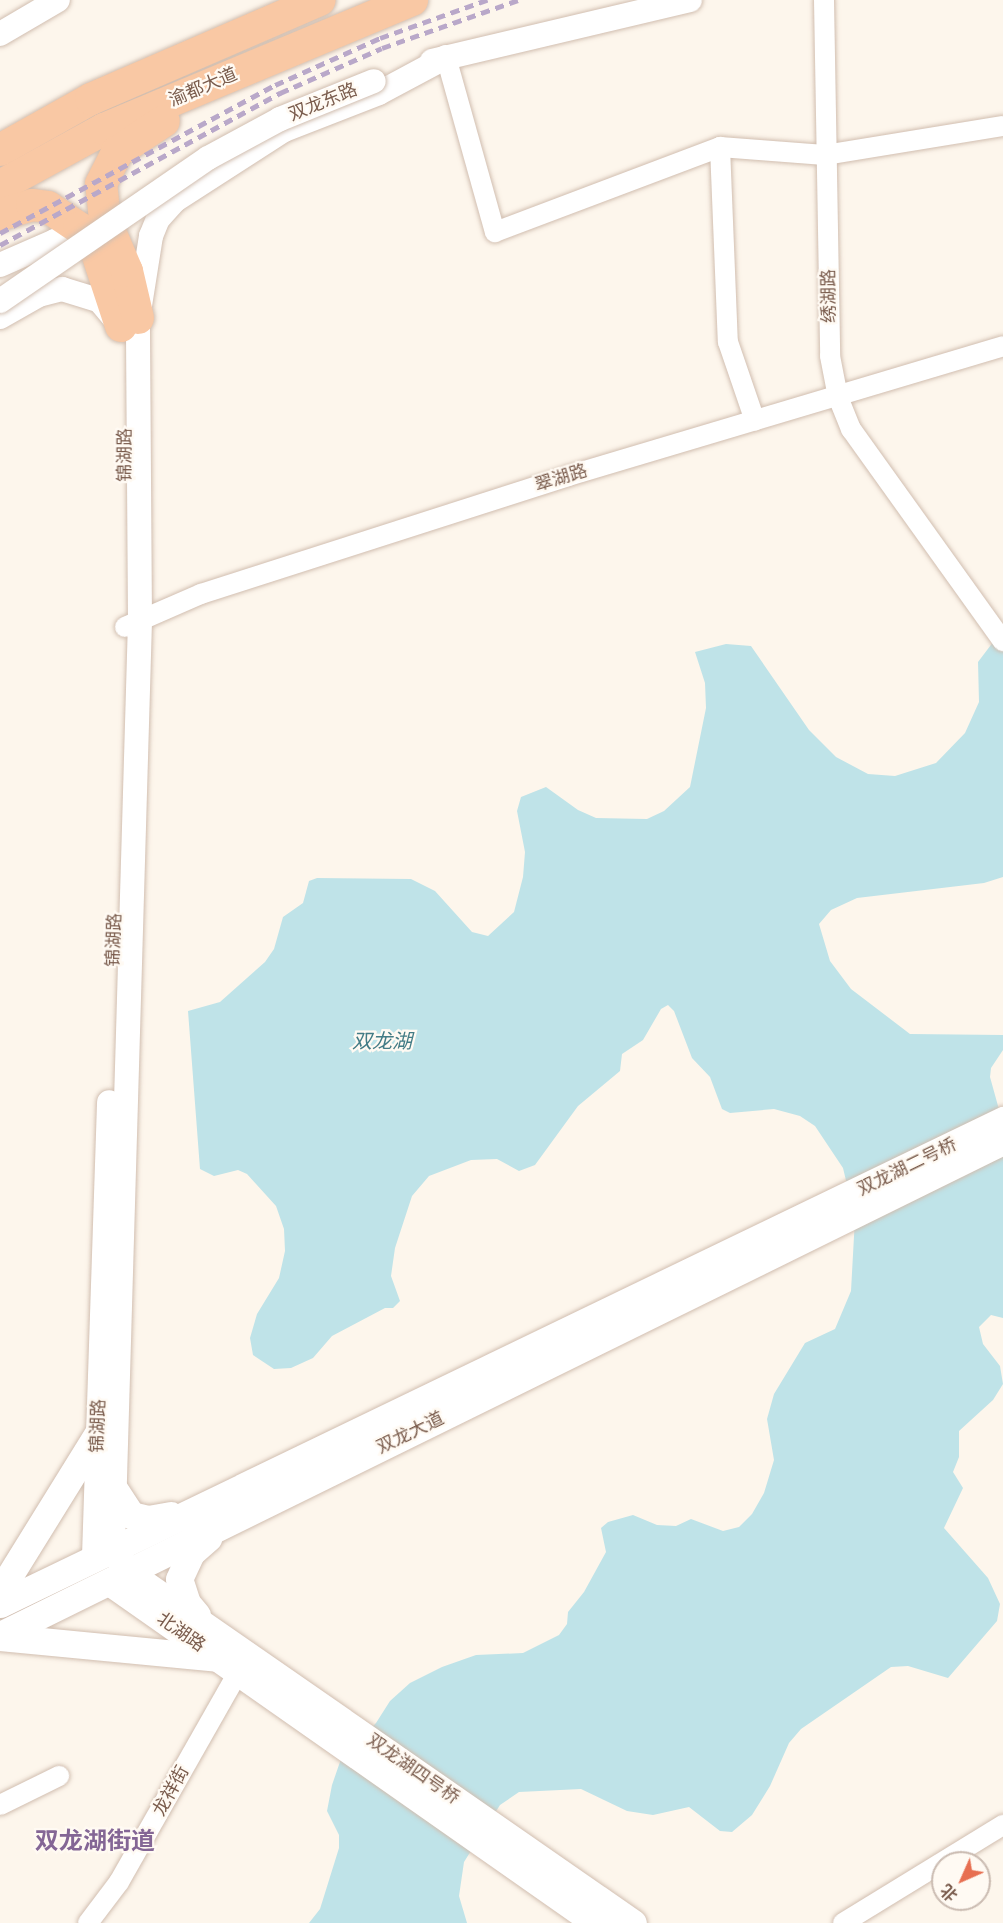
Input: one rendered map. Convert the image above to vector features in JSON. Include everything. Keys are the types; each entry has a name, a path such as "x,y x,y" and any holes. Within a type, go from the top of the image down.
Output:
{"highway":[{"name":"渝都大道","path":"0,150 91,99 320,0"},
{"name":"渝都大道","path":"0,186 104,129 412,0"},
{"path":"129,322 127,271 102,203 101,184 107,168 130,140 298,48"},
{"path":"0,215 22,207 48,207 63,214 96,250 129,322"}],"main road":[{"name":"双龙湖二号桥","path":"815,1224 1003,1120"},
{"name":"双龙湖二号桥","path":"815,1224 1003,1142"},
{"name":"双龙大道","path":"0,1604 103,1551 815,1224"},
{"name":"双龙大道","path":"0,1636 815,1224"},
{"path":"0,1591 98,1433"},
{"path":"115,1490 123,1508 140,1518 187,1512"},
{"path":"206,1625 187,1604 179,1579 190,1553 225,1523"},
{"name":"北湖路","path":"103,1551 117,1576 235,1661 282,1691"},
{"name":"北湖路","path":"117,1576 206,1625 235,1661"},
{"path":"0,1636 235,1661"},
{"name":"双龙湖四号桥","path":"282,1691 534,1865"},
{"path":"534,1865 596,1923"},
{"path":"534,1865 633,1923"}],"street":[{"path":"0,33 58,0"},
{"name":"双龙东路","path":"0,301 208,158 280,119 374,81 446,57 690,0"},
{"name":"绣湖路","path":"824,0 830,356 838,397 850,429 942,559 1003,640"},
{"path":"446,57 495,232 720,147 825,155 1003,126"},
{"name":"锦湖路","path":"103,1551 115,1490 132,624 129,322 151,236 158,219 174,201 284,130 379,93 446,57"},
{"path":"720,147 728,342 755,422"},
{"path":"0,266 55,241 75,240 96,250"},
{"path":"0,317 39,295 62,289 99,300 129,322"},
{"name":"翠湖路","path":"132,624 201,594 557,479 755,422 1003,346"},
{"name":"锦湖路","path":"103,1551 98,1433 132,624"},
{"name":"龙祥街","path":"88,1923 119,1882 235,1661"},
{"path":"0,1805 59,1776"},
{"path":"843,1923 1003,1825"}],"water":[{"name":"双龙湖","path":"1003,629 1003,877 984,883 857,898 831,910 819,924 830,961 851,989 910,1034 1003,1035 1003,1050 991,1068 990,1077 1003,1124 1003,1318 991,1315 979,1327 983,1344 1000,1366 1003,1384 993,1400 959,1431 959,1457 953,1472 963,1488 944,1528 988,1578 1000,1604 997,1621 948,1678 908,1666 891,1667 801,1729 789,1743 770,1786 752,1815 732,1832 720,1831 689,1807 653,1815 627,1811 581,1789 519,1792 500,1805 464,1862 459,1896 467,1923 309,1923 320,1909 339,1848 339,1835 327,1811 332,1785 341,1759 376,1723 390,1701 410,1683 442,1667 476,1655 523,1653 559,1635 567,1624 568,1612 584,1592 606,1552 601,1528 608,1522 633,1515 657,1525 676,1526 691,1519 723,1531 739,1527 752,1514 764,1493 774,1460 767,1419 774,1394 805,1343 835,1329 851,1291 855,1218 843,1168 815,1126 800,1116 774,1109 730,1113 722,1109 710,1077 692,1058 674,1011 668,1005 661,1009 643,1040 622,1054 620,1071 578,1106 535,1165 519,1171 497,1159 471,1160 429,1176 412,1196 395,1248 391,1276 400,1301 393,1308 385,1308 332,1336 313,1358 291,1368 274,1369 253,1355 250,1338 257,1314 279,1278 285,1251 284,1229 276,1206 247,1174 238,1170 214,1176 200,1169 188,1011 220,1002 265,962 274,949 283,917 303,903 309,881 317,878 411,879 435,891 472,932 488,936 514,912 523,877 525,852 517,811 521,797 546,787 578,810 596,818 647,819 664,811 690,787 706,708 705,683 695,652 726,644 751,646 809,730 836,757 868,774 895,776 936,763 965,733 979,702 978,662"}],"railway":[{"path":"0,233 275,85 380,38 487,0"},
{"path":"0,245 280,93 382,48 518,0"}],"district":[{"name":"双龙湖街道","path":"95,1842"}]}
